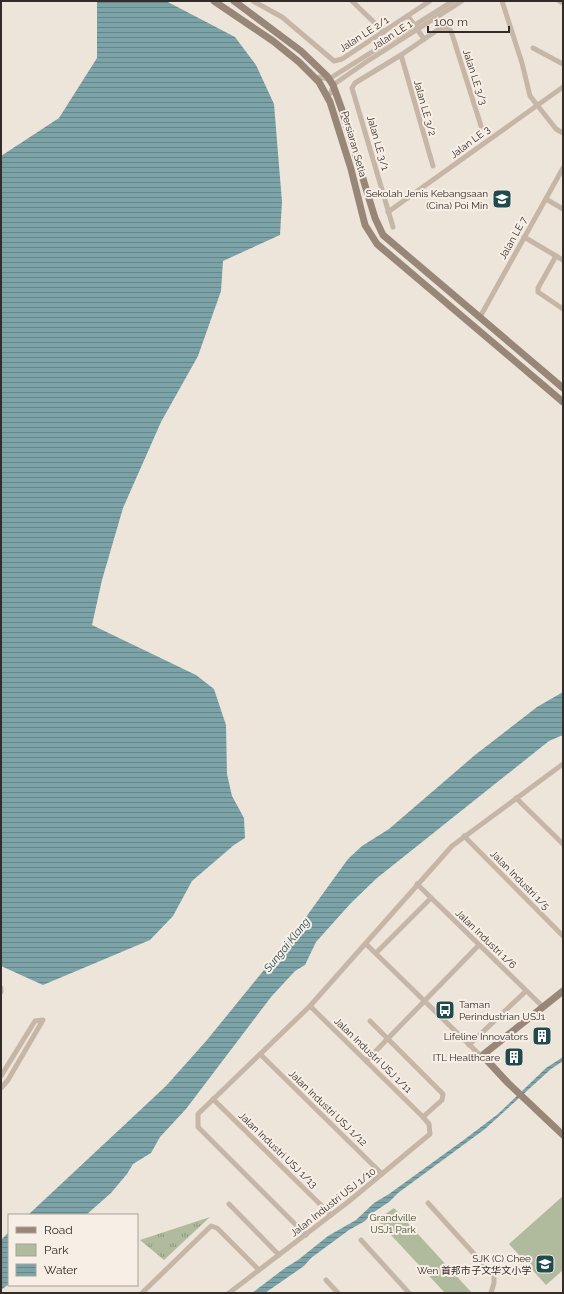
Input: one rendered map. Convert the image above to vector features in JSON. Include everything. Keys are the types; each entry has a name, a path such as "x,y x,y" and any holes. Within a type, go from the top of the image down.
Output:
{"street":[{"name":"Persiaran Setia","path":"214,1 277,44 317,79 327,95 342,137 365,225 372,238 383,251 563,402"},
{"name":"Persiaran Setia","path":"234,1 290,42 331,82 342,110 375,218 383,236 563,388"},
{"name":"Jalan LE 2/1","path":"253,1 282,17 334,61 342,59 429,2"},
{"path":"352,1 384,32"},
{"name":"Jalan LE 1","path":"331,82 453,1"},
{"name":"Jalan LE 1","path":"416,27 462,1"},
{"path":"502,1 522,63 528,90 537,106 556,129 563,133"},
{"path":"559,1 563,3"},
{"path":"401,55 424,39 408,16"},
{"name":"Jalan LE 3/3","path":"424,39 442,28 450,31 482,129"},
{"path":"533,48 563,64"},
{"name":"Jalan LE 3/1","path":"393,227 352,88 355,82 401,55"},
{"name":"Jalan LE 3/2","path":"401,55 433,166"},
{"path":"317,79 319,77 331,82 331,93 327,95"},
{"name":"Jalan LE 3","path":"388,212 563,87"},
{"name":"Jalan LE 7","path":"480,317 563,168"},
{"path":"546,199 563,209"},
{"path":"524,238 563,260"},
{"path":"556,256 538,288 538,292 563,309"},
{"path":"473,327 480,317"},
{"path":"306,1235 198,1127 198,1114 310,1006 366,944 438,860 464,836 563,764"},
{"path":"516,798 563,844"},
{"name":"Jalan Industri 1/5","path":"464,836 563,936"},
{"name":"Jalan Industri 1/6","path":"417,884 543,1007"},
{"path":"376,953 431,898"},
{"path":"366,944 563,1135"},
{"path":"366,1061 479,944"},
{"path":"469,1045 526,991"},
{"path":"484,1059 484,1054 563,991"},
{"name":"Jalan Industri USJ 1/11","path":"310,1006 423,1117"},
{"path":"1,1076 35,1021 43,1020 8,1080 1,1088"},
{"path":"370,1021 443,1094 442,1100 423,1117"},
{"name":"Jalan Industri USJ 1/12","path":"260,1054 382,1174"},
{"name":"Jalan Industri USJ 1/13","path":"213,1099 331,1215"},
{"name":"Jalan Industri USJ 1/10","path":"229,1293 306,1235 428,1136 430,1127 423,1117"},
{"path":"229,1204 279,1255"},
{"path":"428,1204 494,1276 494,1283 491,1293"},
{"path":"142,1293 211,1226 217,1228 259,1270"},
{"path":"361,1240 410,1293"},
{"path":"326,1280 338,1293"}],"green space":[{"name":"SJK (C) Chee Wen 首邦市子文华文小学","path":"563,1196 563,1270 546,1285 509,1244"},
{"name":"Grandville USJ1 Park","path":"394,1208 472,1293 445,1293 377,1220"},
{"path":"210,1217 164,1260 140,1240"}],"water":[{"path":"97,1 166,1 235,37 256,65 274,104 282,202 280,235 223,261 221,291 198,356 161,422 123,508 102,580 92,625 196,675 214,689 226,725 227,774 232,796 244,818 245,838 234,845 192,881 173,916 150,940 43,985 1,966 1,156 59,118 97,58"},
{"name":"Sungai Klang","path":"563,692 563,735 549,741 377,878 351,903 316,942 305,965 295,971 271,997 186,1109 160,1137 151,1153 133,1164 127,1174 111,1193 87,1214 29,1214 166,1086 207,1040 298,928 348,859 362,846 389,829 475,755 537,707"},
{"path":"563,1057 563,1061 551,1069 485,1129 398,1193 389,1202 371,1214 365,1221 349,1230 311,1258 304,1266 265,1293 252,1293 328,1236 356,1220 374,1203 389,1194 498,1114 546,1068"},
{"path":"8,1233 8,1285 1,1290 1,1240"}],"place":[{"name":"Sekolah Jenis Kebangsaan (Cina) Poi Min","path":"502,199"},
{"name":"Taman Perindustrian USJ1","path":"445,1010"},
{"name":"Lifeline Innovators","path":"542,1036"},
{"name":"ITL Healthcare","path":"514,1057"},
{"name":"SJK (C) Chee Wen 首邦市子文华文小学","path":"545,1264"}]}
